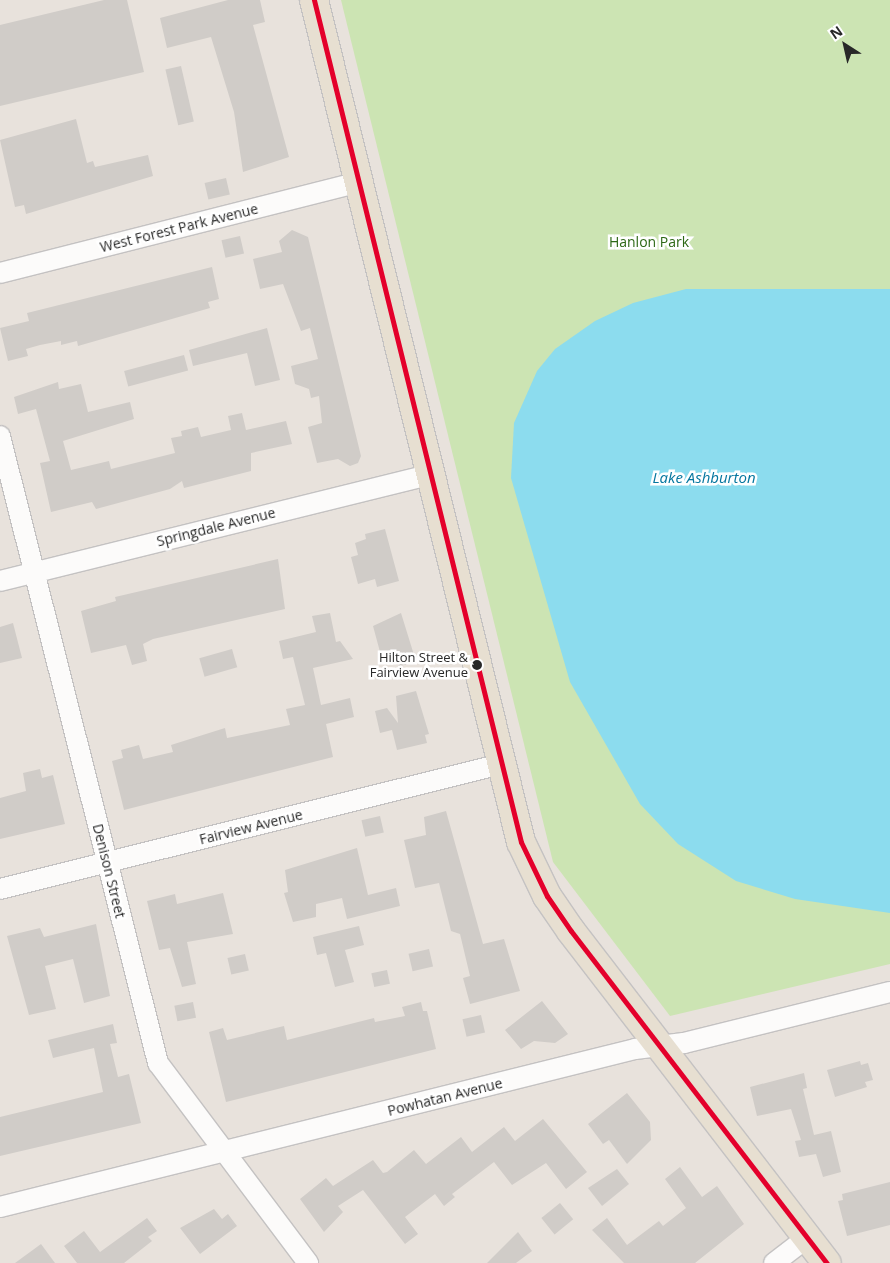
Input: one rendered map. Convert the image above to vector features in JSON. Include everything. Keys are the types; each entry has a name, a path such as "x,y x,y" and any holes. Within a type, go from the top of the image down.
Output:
{"main road":[{"path":"314,0 521,842 547,896 660,1047 827,1263"}],"street":[{"name":"West Forest Park Avenue","path":"0,273 359,182"},
{"name":"Denison Street","path":"0,436 158,1063 223,1153 307,1263"},
{"name":"Springdale Avenue","path":"0,581 431,474"},
{"name":"Fairview Avenue","path":"0,889 502,764"},
{"name":"Powhatan Avenue","path":"0,1207 635,1049 660,1047 890,992"},
{"path":"774,1263 808,1237"}],"green space":[{"name":"Hanlon Park","path":"341,0 890,0 890,964 670,1016 553,862"}],"water":[{"name":"Lake Ashburton","path":"686,289 890,289 890,913 795,899 736,881 678,844 640,804 570,682 511,478 514,423 537,371 555,349 595,321 633,303"}],"building":[{"path":"104,0 127,0 144,72 0,106 0,25"},
{"path":"228,0 260,0 265,22 253,25 289,157 243,172 234,112 211,37 167,48 160,18"},
{"path":"181,66 194,122 178,125 165,70"},
{"path":"76,119 87,163 93,161 95,167 148,155 153,176 26,214 24,205 15,207 0,140"},
{"path":"226,178 230,195 208,200 205,183"},
{"path":"292,230 308,237 361,456 358,463 350,466 338,459 317,463 308,427 322,423 319,396 311,398 309,389 295,384 291,366 318,359 310,328 301,331 283,284 260,289 253,259 282,252 279,241"},
{"path":"240,236 244,254 226,258 221,240"},
{"path":"212,267 219,299 208,302 210,308 78,346 77,341 61,345 61,341 40,345 26,349 28,356 8,361 0,328 29,321 27,313"},
{"path":"267,328 280,380 255,386 247,353 193,366 189,350"},
{"path":"184,355 188,370 128,387 124,371"},
{"path":"58,382 59,389 81,384 88,412 130,402 134,419 63,441 71,470 109,461 111,469 175,453 171,438 182,436 181,431 198,427 201,437 231,430 228,416 242,413 246,430 286,421 292,444 251,453 251,471 184,488 182,481 170,489 96,509 92,502 51,512 40,463 50,461 36,409 18,414 14,397"},
{"path":"385,529 399,581 377,587 375,579 358,584 351,557 358,555 355,543 366,539 365,534"},
{"path":"278,559 285,609 153,639 143,644 147,661 132,665 126,645 91,653 81,611 116,601 115,597"},
{"path":"330,613 336,642 340,641 353,659 313,668 321,705 350,698 354,717 326,724 333,757 124,810 112,761 123,758 121,750 139,745 143,759 173,752 171,745 225,728 227,738 290,725 286,709 305,705 293,657 283,659 279,641 316,632 312,616"},
{"path":"401,613 414,655 414,663 399,666 398,659 383,663 373,626"},
{"path":"13,623 22,658 0,663 0,627"},
{"path":"232,649 237,667 205,677 199,658"},
{"path":"416,691 429,734 425,735 427,743 397,750 392,730 380,733 375,711 387,708 398,723 396,696"},
{"path":"40,769 42,778 53,775 65,824 0,839 0,798 26,791 23,773"},
{"path":"446,811 483,944 504,939 520,991 470,1004 463,978 470,976 460,934 451,931 439,883 415,888 404,840 426,835 424,817"},
{"path":"380,816 384,833 365,837 361,820"},
{"path":"357,848 368,895 396,888 400,906 347,919 342,898 316,904 316,917 293,922 284,893 288,892 285,870"},
{"path":"223,893 233,934 187,942 196,984 182,987 170,948 159,950 147,901 175,894 177,904"},
{"path":"96,924 110,996 84,1003 73,959 45,966 56,1009 29,1015 7,936 40,928 44,937"},
{"path":"359,926 364,945 345,950 354,982 335,987 326,953 317,955 313,937"},
{"path":"429,949 433,967 413,971 409,954"},
{"path":"245,954 249,971 231,975 227,958"},
{"path":"387,970 390,984 374,987 371,973"},
{"path":"542,1001 568,1034 555,1043 534,1041 521,1049 505,1030"},
{"path":"193,1002 196,1018 177,1021 174,1006"},
{"path":"421,1002 423,1011 427,1011 436,1049 226,1102 209,1032 223,1028 227,1040 284,1026 287,1040 374,1018 375,1022 405,1016 402,1007"},
{"path":"481,1015 485,1033 467,1037 462,1019"},
{"path":"113,1024 117,1043 110,1044 118,1077 129,1074 141,1123 0,1156 0,1117 103,1092 94,1048 53,1058 48,1040"},
{"path":"860,1061 861,1065 868,1063 873,1080 865,1082 867,1087 835,1097 827,1070"},
{"path":"804,1073 807,1088 803,1089 814,1135 831,1131 841,1172 823,1177 816,1154 799,1157 795,1141 801,1140 791,1109 757,1116 750,1087"},
{"path":"627,1093 650,1122 651,1140 627,1164 609,1140 603,1144 588,1124"},
{"path":"543,1119 587,1172 566,1189 546,1163 512,1185 494,1162 452,1194 455,1197 444,1206 435,1194 405,1217 418,1234 405,1244 363,1190 338,1206 343,1212 324,1232 300,1199 326,1178 333,1186 373,1160 383,1173 387,1172 414,1150 426,1164 461,1137 472,1152 504,1127 515,1141"},
{"path":"680,1167 702,1197 717,1186 744,1224 695,1263 624,1263 592,1230 607,1218 627,1245 659,1221 663,1226 686,1208 665,1179"},
{"path":"617,1169 629,1184 602,1206 588,1188"},
{"path":"890,1182 890,1225 847,1236 838,1201 843,1200 842,1194"},
{"path":"560,1203 573,1219 555,1234 541,1218"},
{"path":"214,1209 222,1219 228,1214 237,1226 200,1254 180,1228"},
{"path":"147,1218 157,1231 148,1237 152,1241 124,1263 77,1263 64,1246 84,1231 100,1252"},
{"path":"518,1232 532,1251 516,1263 487,1263"},
{"path":"41,1244 55,1263 15,1263"}],"transit line":[{"path":"314,0 521,842 547,896 571,931 827,1263"}],"place":[{"name":"Hilton Street & Fairview Avenue","path":"477,665"}]}
